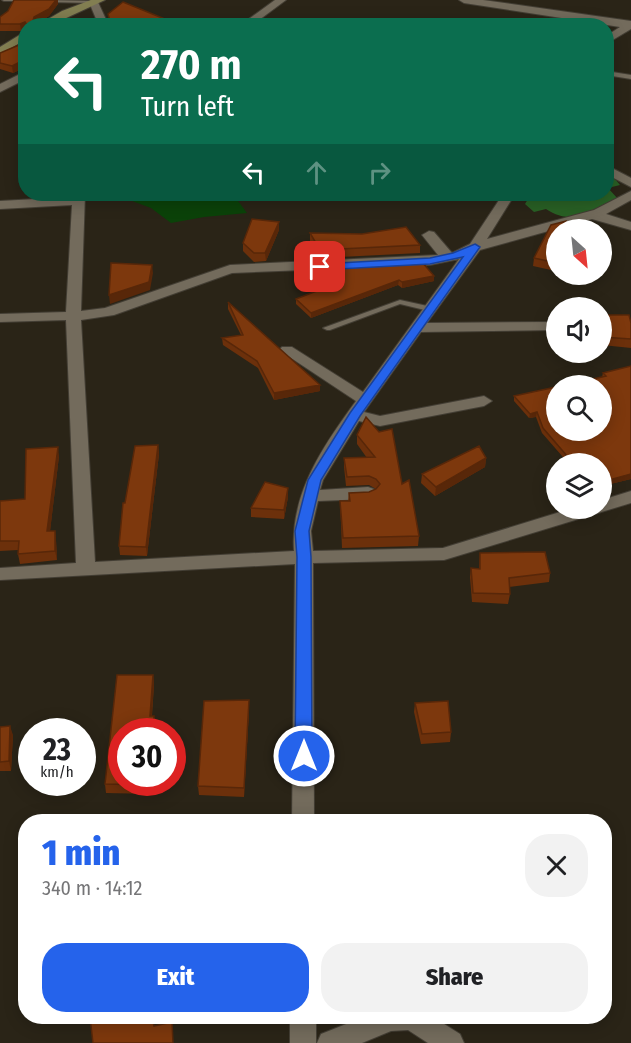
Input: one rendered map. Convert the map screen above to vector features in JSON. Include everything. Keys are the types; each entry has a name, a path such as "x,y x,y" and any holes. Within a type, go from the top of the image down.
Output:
{"street":[{"path":"255,18 281,0"},
{"path":"464,0 588,18"},
{"path":"59,18 97,1 102,18"},
{"path":"614,22 630,24"},
{"path":"614,35 630,24"},
{"path":"0,51 18,39"},
{"path":"0,89 18,79"},
{"path":"614,173 631,183"},
{"path":"0,318 109,312 230,269 320,267 448,258 537,228 594,215 631,195"},
{"path":"0,205 40,201"},
{"path":"79,201 74,315 86,569"},
{"path":"303,814 304,557 302,531 314,480 354,416 475,247 505,201"},
{"path":"594,215 631,226"},
{"path":"429,235 448,258"},
{"path":"416,328 546,326"},
{"path":"287,350 365,400"},
{"path":"354,416 380,421 484,401"},
{"path":"310,496 368,493"},
{"path":"612,504 630,500"},
{"path":"0,574 304,557 444,554 558,519"},
{"path":"303,1024 303,1043"},
{"path":"330,1043 378,1024"},
{"path":"421,1024 451,1043"}],"lane":[{"path":"4,0 97,1"},
{"path":"614,74 631,77"},
{"path":"327,328 400,302 429,309"}],"green space":[{"path":"614,179 615,179 620,185 614,186"},
{"path":"614,195 618,199 592,213 574,217 565,217 546,209 534,212 525,204 527,201 614,201"},
{"path":"132,201 238,201 247,213 171,223 151,208"}],"building":[{"path":"14,0 56,0 49,9 34,18 18,18 18,24 0,24 0,17 8,11"},
{"path":"123,2 162,18 109,18 108,14"},
{"path":"18,45 18,63 12,66 0,63 0,53"},
{"path":"252,219 279,222 265,253 254,253 243,243"},
{"path":"406,227 420,245 320,250 310,233 362,234"},
{"path":"546,235 546,261 534,258"},
{"path":"422,262 434,276 402,282 399,280 311,313 296,299 337,283 327,266"},
{"path":"111,263 152,265 149,282 109,295"},
{"path":"228,302 320,385 274,393 257,361 222,338 243,335"},
{"path":"612,315 629,315 631,339 612,338"},
{"path":"631,366 631,474 612,479 612,453 565,453 554,441 612,441 612,375 603,373"},
{"path":"546,389 546,431 537,412 530,414 514,396"},
{"path":"366,417 379,432 392,429 402,484 409,480 419,536 343,538 340,501 350,501 349,493 369,492 380,484 369,476 347,477 344,458 375,457 357,435"},
{"path":"158,445 146,547 119,546 123,503 125,503 135,446"},
{"path":"479,446 486,458 436,487 422,474"},
{"path":"58,447 47,531 55,531 55,551 18,554 19,541 0,541 0,501 25,499 26,449"},
{"path":"265,482 288,488 284,510 251,508"},
{"path":"545,552 550,573 509,578 510,594 473,593 471,568 480,569 480,553"},
{"path":"117,675 153,675 150,716 154,716 154,718 112,718"},
{"path":"249,700 244,788 198,786 204,701"},
{"path":"448,701 451,732 422,734 415,703"},
{"path":"10,726 9,761 0,762 0,727"},
{"path":"108,757 108,784 105,784"},
{"path":"91,1024 154,1024 154,1026 172,1024 173,1043 93,1043"}],"route":[{"path":"304,756 302,531 314,480 354,416 475,247 456,256 430,261 320,267"}]}
